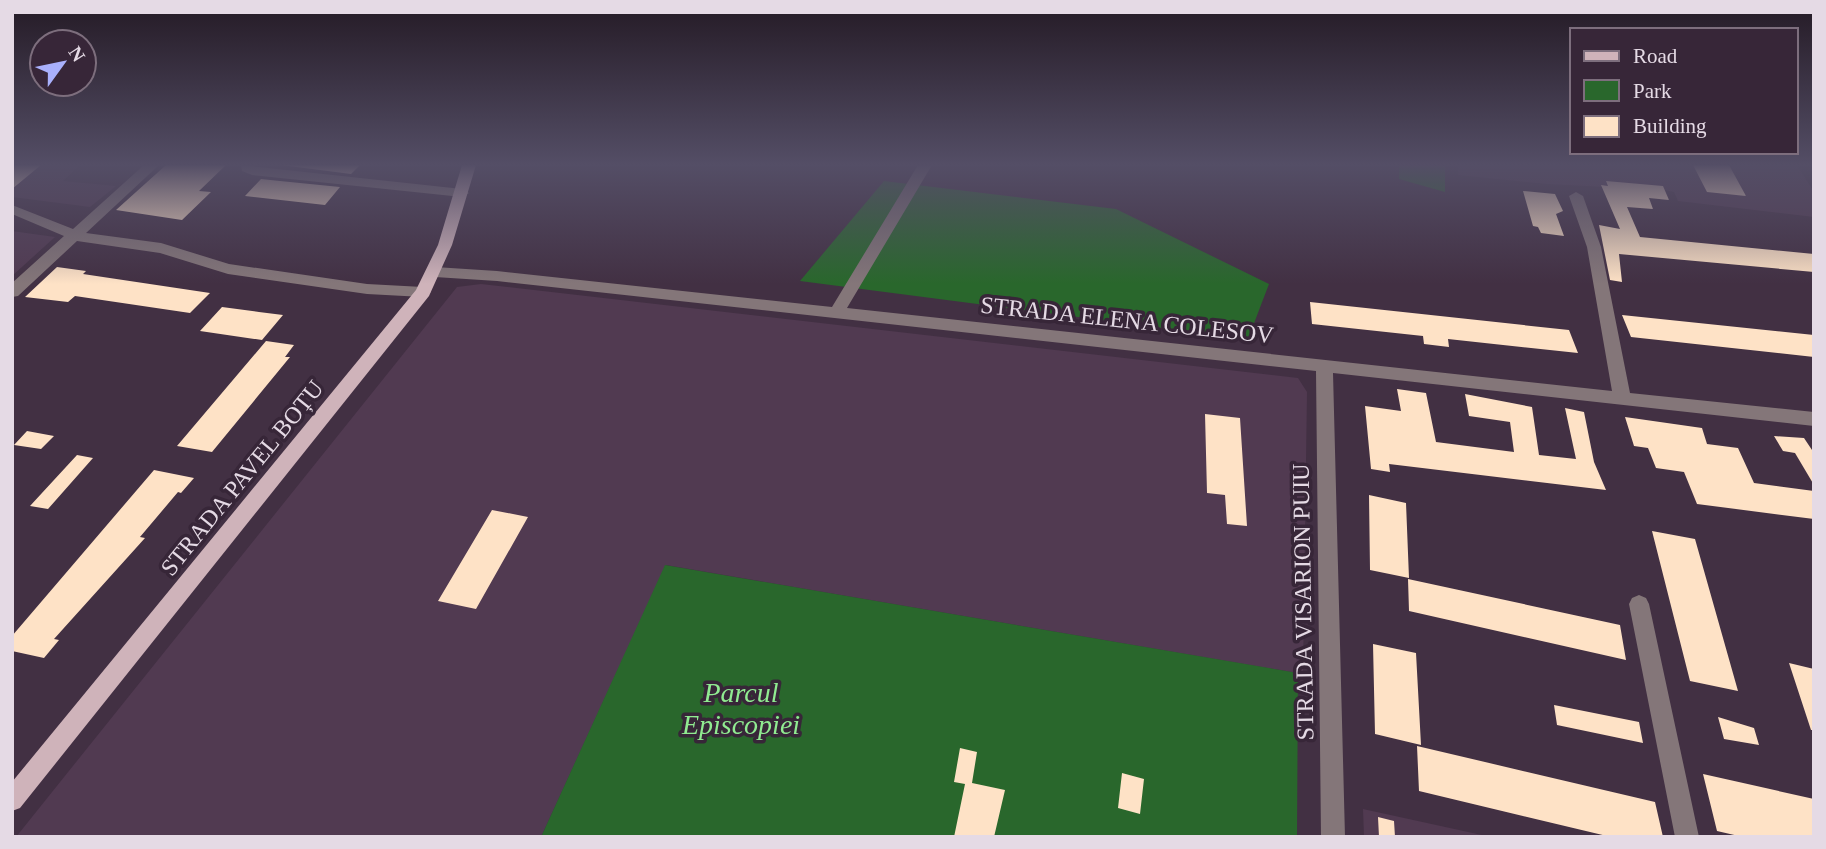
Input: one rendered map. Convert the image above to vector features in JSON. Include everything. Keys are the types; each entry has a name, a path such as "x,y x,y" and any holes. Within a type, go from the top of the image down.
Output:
{"main road":[{"name":"STRADA PAVEL BOȚU","path":"12,800 423,292 435,272 458,205"}],"street":[{"path":"12,292 110,205"},
{"path":"837,312 901,205"},
{"path":"1579,205 1594,247 1622,398"},
{"path":"12,209 77,236 161,248 228,269 367,289 423,292"},
{"name":"STRADA ELENA COLESOV","path":"435,272 837,312 1814,419"},
{"name":"STRADA VISARION PUIU","path":"1324,366 1333,837"},
{"path":"1639,604 1686,837"}],"shaded area":[{"path":"1709,205 1814,205 1814,217"},
{"path":"12,231 55,237 12,276"},
{"path":"481,284 1298,378 1307,392 1303,674 666,565 541,837 16,837 457,287"},
{"path":"1363,809 1491,837 1364,837"}],"green space":[{"path":"864,205 1080,205 1116,209 1269,284 1248,339 800,281"},
{"name":"Parcul Episcopiei","path":"665,565 1298,673 1297,837 541,837"}],"building":[{"path":"122,205 198,205 182,220 116,210"},
{"path":"1527,205 1560,205 1563,211 1556,214 1564,236 1541,233 1538,227 1533,226"},
{"path":"1609,205 1651,205 1653,209 1627,207 1640,237 1814,254 1814,272 1619,254 1622,282 1610,280 1599,225 1620,229"},
{"path":"57,267 86,271 83,274 210,293 190,313 75,296 68,302 25,297"},
{"path":"1310,302 1569,330 1578,353 1448,339 1449,347 1424,344 1423,336 1312,324"},
{"path":"222,307 283,315 262,340 200,331"},
{"path":"1622,315 1814,335 1814,357 1631,337"},
{"path":"266,341 294,345 285,357 290,357 212,452 177,446"},
{"path":"1397,389 1426,393 1436,442 1514,452 1510,422 1469,416 1465,394 1532,407 1539,455 1576,459 1565,408 1584,412 1594,462 1606,490 1389,464 1390,472 1371,469 1365,406 1401,411"},
{"path":"1205,414 1240,418 1247,526 1227,524 1225,495 1207,493"},
{"path":"1625,417 1702,428 1707,444 1738,448 1754,483 1814,491 1814,519 1697,504 1684,472 1656,468 1648,448 1634,446"},
{"path":"27,431 54,436 41,449 14,445"},
{"path":"1774,436 1804,438 1814,453 1814,485 1795,453 1783,451"},
{"path":"77,455 93,458 48,509 30,506"},
{"path":"154,470 194,478 181,493 178,492 140,537 145,538 54,639 59,640 44,658 12,651 12,636"},
{"path":"1369,495 1406,503 1409,578 1370,570"},
{"path":"492,510 528,517 476,609 438,601"},
{"path":"1652,531 1695,539 1738,691 1690,681"},
{"path":"1408,579 1620,625 1626,660 1409,611"},
{"path":"1373,644 1416,653 1421,745 1375,734"},
{"path":"1789,663 1814,669 1814,730 1811,730"},
{"path":"1554,705 1639,722 1643,743 1557,725"},
{"path":"1718,717 1754,728 1759,745 1724,739"},
{"path":"1417,746 1655,802 1663,837 1611,837 1419,791"},
{"path":"960,748 977,752 972,783 1005,790 994,837 954,837 965,784 954,782"},
{"path":"1122,773 1144,779 1140,814 1118,808"},
{"path":"1703,774 1814,799 1814,837 1743,837 1717,831"},
{"path":"1378,817 1394,821 1395,837 1379,837"}]}
